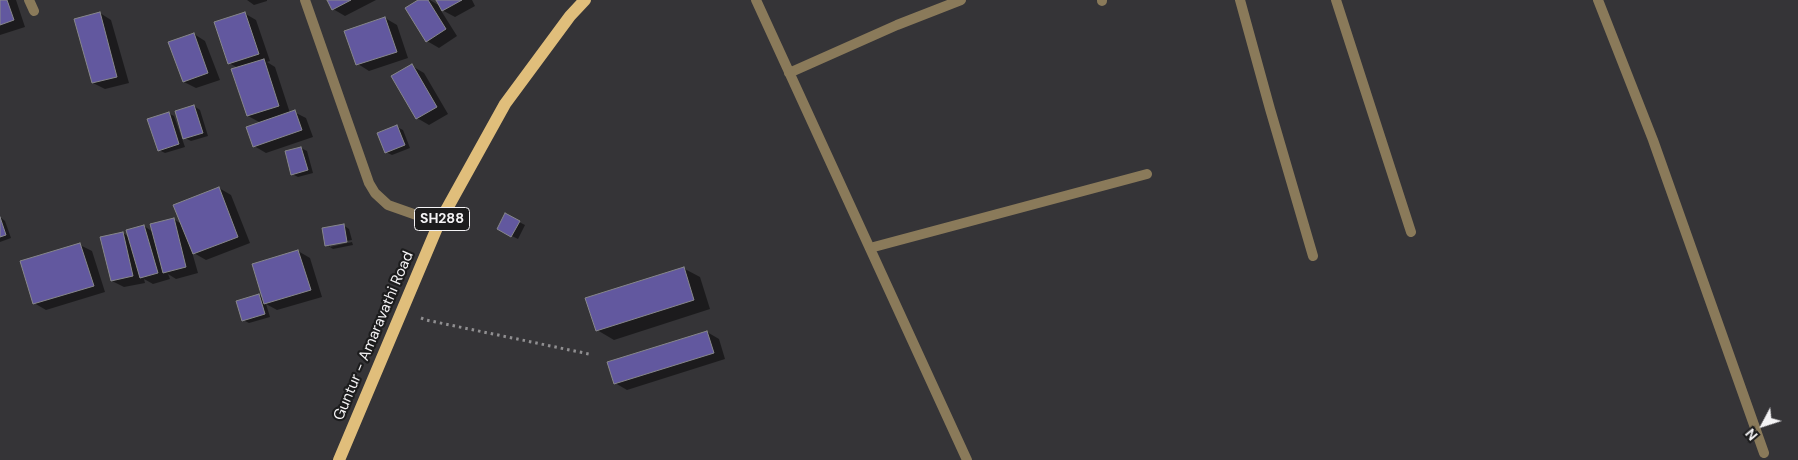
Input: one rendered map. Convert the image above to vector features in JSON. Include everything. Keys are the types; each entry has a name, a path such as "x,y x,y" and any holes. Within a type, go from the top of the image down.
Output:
{"main road":[{"name":"Guntur - Amaravathi Road","path":"339,460 439,223 505,104 570,16 585,0"}],"street":[{"path":"29,0 34,12"},
{"path":"305,0 366,174 375,193 388,205 439,223"},
{"path":"756,0 967,460"},
{"path":"790,73 897,25 961,0"},
{"path":"1240,0 1313,256"},
{"path":"1336,0 1411,232"},
{"path":"1598,0 1653,140 1764,453"},
{"path":"870,248 1148,174"}],"path":[{"path":"404,308 426,320 589,354"}],"building":[{"path":"0,0 7,0 14,20 0,25"},
{"path":"327,0 351,0 332,10"},
{"path":"418,0 428,0 446,29 426,42 405,8"},
{"path":"436,0 462,0 442,11"},
{"path":"100,12 117,77 92,83 74,19"},
{"path":"245,12 259,54 228,64 214,22"},
{"path":"385,17 397,52 356,65 344,31"},
{"path":"194,33 208,73 183,82 168,42"},
{"path":"264,59 279,106 247,116 231,69"},
{"path":"412,64 437,107 416,119 391,76"},
{"path":"194,105 203,133 183,139 175,111"},
{"path":"295,110 302,130 253,147 246,127"},
{"path":"169,112 179,144 158,151 147,119"},
{"path":"397,125 405,145 385,153 377,133"},
{"path":"301,147 308,170 291,175 285,151"},
{"path":"219,187 238,237 193,254 173,205"},
{"path":"505,213 520,221 511,237 497,229"},
{"path":"0,217 6,235 0,237"},
{"path":"174,218 186,267 163,273 150,224"},
{"path":"344,224 347,242 325,246 322,228"},
{"path":"144,225 158,273 140,278 126,230"},
{"path":"123,232 133,276 111,281 100,237"},
{"path":"80,243 94,286 33,304 20,261"},
{"path":"298,250 311,290 264,304 252,264"},
{"path":"684,267 694,300 596,331 585,298"},
{"path":"259,294 265,314 242,321 236,301"},
{"path":"707,331 714,353 614,384 607,362"}]}
